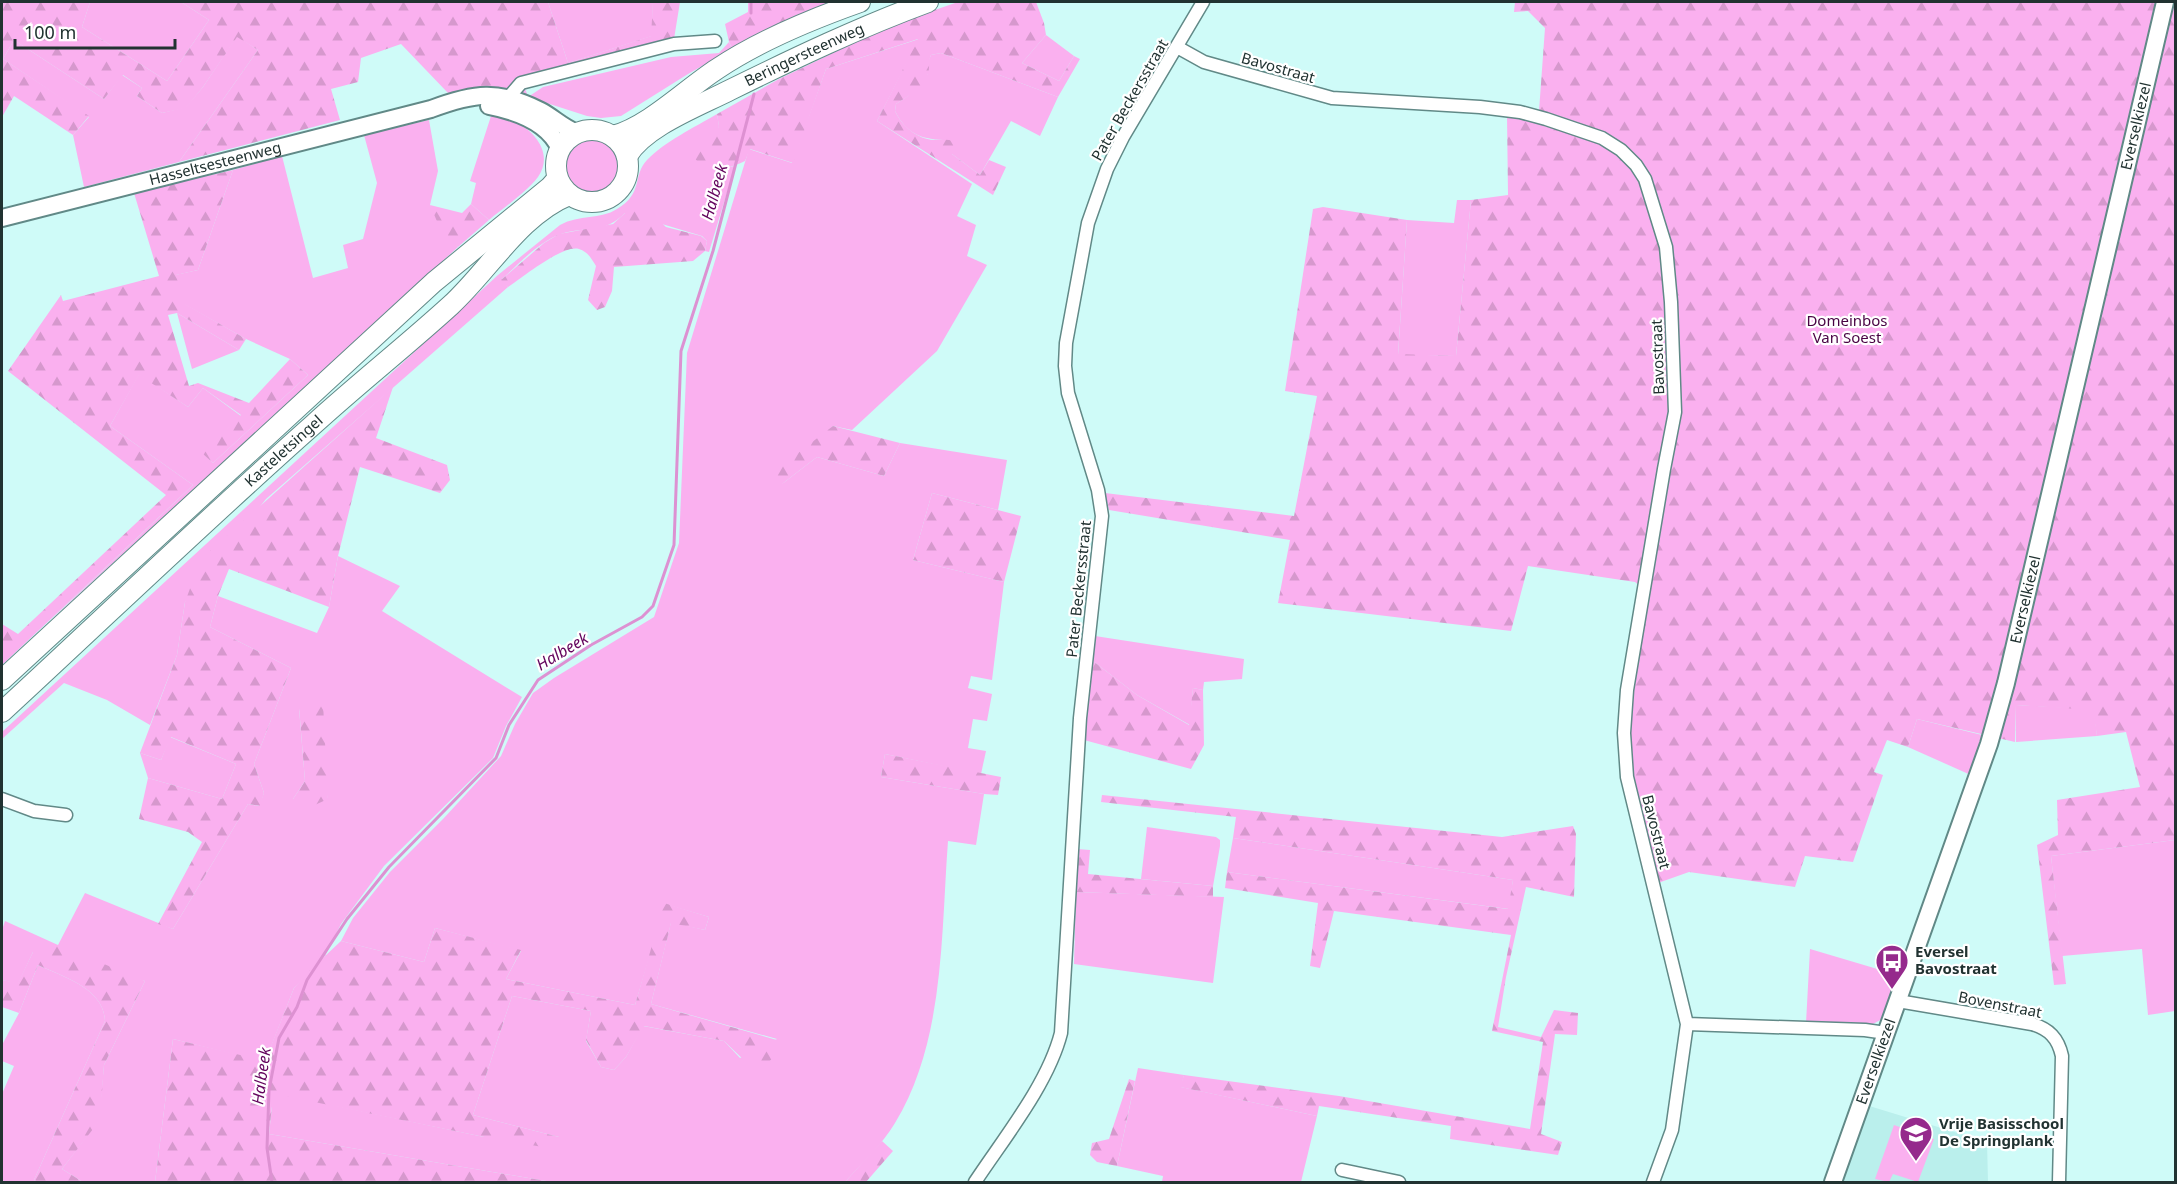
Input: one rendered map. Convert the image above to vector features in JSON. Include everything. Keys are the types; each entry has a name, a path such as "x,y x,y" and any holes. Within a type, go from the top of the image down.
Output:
{"main road":[{"name":"Beringersteenweg","path":"680,106 718,68 793,29 860,2"},
{"name":"Beringersteenweg","path":"680,106 876,21 928,2"},
{"path":"577,133 567,139 560,149 555,169 563,187 579,201 590,203 602,201 620,189 626,179 628,168 627,156 613,136 625,133 680,106"},
{"path":"627,156 632,148 680,106"},
{"name":"Hasseltsesteenweg","path":"577,133 589,130 601,131 613,136"},
{"name":"Kasteletsingel","path":"2,680 434,282 563,187"},
{"name":"Kasteletsingel","path":"2,712 315,423 452,304 477,280 510,239 549,206 563,187"}],"street":[{"name":"Everselkiezel","path":"1833,1182 1985,754 2006,682 2165,2"},
{"name":"Pater Beckersstraat","path":"975,1182 1045,1074 1056,1053 1061,1033 1080,718 1102,516 1098,490 1068,393 1065,366 1066,343 1088,223 1100,187 1123,137 1201,4"},
{"path":"508,98 521,83 674,44 715,41"},
{"name":"Bavostraat","path":"1177,47 1204,62 1332,98 1479,107 1520,112 1546,119 1602,138 1621,150 1636,165 1645,179 1666,247 1672,314 1675,412 1627,690 1624,733 1627,777 1687,1024 1672,1130 1653,1182"},
{"name":"Hasseltsesteenweg","path":"2,218 431,109 462,98 492,95 517,100 543,112 563,127 577,133"},
{"name":"Hasseltsesteenweg","path":"431,109 487,106 506,109 528,118 545,130 560,149"},
{"path":"2,799 34,811 66,815"},
{"name":"Bovenstraat","path":"1898,1001 2032,1023 2043,1027 2059,1043 2062,1056 2059,1182"},
{"path":"1687,1024 1865,1030 1886,1033"},
{"path":"1341,1170 1360,1178 1399,1182"}],"shaded area":[{"name":"Vrije Basisschool De Springplank","path":"1866,1105 1987,1142 1988,1182 1838,1182"}],"green space":[{"path":"2,2 90,2 82,27 167,81 209,20 181,2 548,2 568,63 651,36 653,2 680,2 674,39 524,85 528,97 488,89 448,93 401,44 361,58 358,82 331,89 340,120 179,162 258,50 237,37 186,108 162,113 137,96 142,88 123,75 104,99 14,40 3,59 89,116 73,135 14,96 2,117"},
{"path":"90,2 181,2 209,20 167,81 82,27"},
{"path":"548,2 653,2 652,36 568,63"},
{"path":"748,2 835,2 732,48 725,24 748,12"},
{"path":"958,2 1036,2 1046,35 1022,63 1059,81 1074,56 1080,59 1058,97 941,53 931,55 928,74 923,84 896,104 895,111 906,127 928,139 954,141 956,148 952,154 980,175 989,160 1006,167 993,195 877,121 918,39 826,69 793,163 750,149 745,161 726,168 710,170 688,152 719,127 717,114 779,79 891,25"},
{"name":"Domeinbos Van Soest","path":"1515,2 2175,2 2175,840 2051,856 2066,984 2054,985 2037,845 2058,835 2057,800 2140,787 2126,732 2097,736 2093,710 2016,705 2015,742 1917,719 1908,747 1887,740 1874,772 1883,775 1853,862 1805,856 1795,887 1689,872 1658,883 1629,777 1630,710 1647,592 1635,582 1528,566 1511,631 1278,603 1290,540 1109,510 1105,493 1294,516 1317,396 1285,391 1313,209 1323,207 1407,220 1398,354 1456,356 1471,200 1508,195 1507,115 1539,111 1545,28 1528,11 1514,12"},
{"path":"1046,35 1074,56 1059,81 1022,63"},
{"path":"237,36 258,50 179,162 84,187 73,135 89,117 3,59 14,40 104,99 122,75 142,88 137,96 162,113 186,107 203,87"},
{"path":"919,39 877,121 972,184 957,216 976,225 967,256 987,265 937,351 852,430 833,426 782,484 817,457 884,476 900,443 1007,460 998,510 932,493 913,560 1004,582 992,680 971,676 968,688 992,694 987,721 973,719 968,748 986,751 981,774 885,754 881,777 984,794 976,845 948,841 938,986 932,1022 911,1091 895,1123 878,1146 845,1182 552,1182 269,1134 272,1107 259,1104 261,1090 484,1137 559,1137 473,1115 512,996 591,1011 586,1041 601,1067 614,1070 626,1057 643,1026 724,1041 740,1058 777,1039 651,1004 671,922 705,930 709,917 665,904 635,1005 506,979 521,951 435,928 424,962 341,941 353,918 390,872 501,756 515,724 533,693 654,617 679,543 687,353 749,149 792,163 826,69"},
{"path":"729,42 732,49 621,116 601,118 587,116 528,97 543,87 671,57 719,53"},
{"path":"941,53 1058,97 1040,136 1011,121 980,175 952,154 948,140 931,139 910,131 895,111 896,104 908,96 928,74 928,62 931,55"},
{"path":"492,113 512,120 529,131 540,144 544,160 538,177 533,183 489,220 471,204 476,183 470,181"},
{"path":"717,114 719,126 711,170 735,166 709,252 705,251 707,241 702,236 625,213 609,225 571,231 544,242 502,279 508,287 266,499 185,602 177,655 150,725 107,700 64,683 2,739 2,732 498,275 560,225 617,209 631,197 643,166 654,153"},
{"path":"429,120 438,171 430,205 458,247 45,625 193,485 110,426 139,374 188,407 203,388 241,416 203,453 213,463 308,375 290,359 246,339 184,304 175,275 198,270 233,170 282,156 313,278 348,268 343,245 363,239 377,183 364,135"},
{"path":"592,140 602,142 611,148 617,157 619,167 617,177 611,186 602,192 592,194 582,192 573,186 567,177 565,167 567,157 573,148 582,142"},
{"path":"233,170 198,270 176,275 185,304 246,339 239,350 177,313 168,315 189,386 198,383 249,403 290,359 308,375 213,463 202,453 241,415 203,388 188,407 139,375 110,426 193,485 2,665 2,624 18,634 166,495 8,371 61,295 63,301 159,276 134,193"},
{"path":"1457,200 1471,200 1456,356 1398,355 1407,220 1454,223"},
{"path":"471,204 489,220 458,247 439,226 430,205 462,213"},
{"path":"647,209 666,227 701,236 707,241 705,251 693,261 614,267 612,291 605,307 597,310 588,300 596,266 587,254 579,249 572,249 553,256 508,287 501,280 544,243 559,234 613,224 625,213"},
{"path":"177,313 239,350 192,369"},
{"path":"393,387 376,438 447,465 450,480 440,493 360,467 338,556 329,607 229,569 218,596 210,627 291,668 254,764 264,793 260,806 248,804 173,929 158,924 202,842 188,832 139,819 148,778 222,799 236,764 171,737 161,760 140,753 177,655 185,602 201,559"},
{"path":"833,426 900,443 884,476 817,457 782,484 772,473"},
{"path":"932,493 1021,516 1004,582 913,560"},
{"path":"338,556 400,586 382,611 522,697 506,726 493,758 384,866 341,924 325,956 294,988 265,1062 173,1039 155,1182 83,1182 62,1169 99,1120 104,1065 145,981 33,952 18,984 2,980 2,930 5,921 58,945 85,893 173,929 248,804 259,806 264,793 254,764 291,668 210,627 218,596 317,633 329,607","holes":["299,708 328,798 293,799 305,781"]},
{"path":"1095,636 1244,659 1242,679 1204,682 1203,690 1193,688 1190,725 1137,695 1093,661"},
{"path":"1093,661 1137,695 1189,725 1193,688 1203,690 1204,745 1191,769 1084,740"},
{"path":"315,700 323,703 328,799 297,813 293,799 305,781 299,707"},
{"path":"2016,705 2094,709 2097,736 2016,742"},
{"path":"1917,719 1986,736 1973,776 1908,747"},
{"path":"170,737 236,764 222,799 148,778 140,753 161,760"},
{"path":"885,754 1001,777 998,795 881,777"},
{"path":"1102,795 1502,837 1573,826 1576,834 1574,897 1526,887 1506,977 1498,1027 1541,1037 1554,1010 1578,1013 1577,1035 1555,1034 1541,1134 1562,1142 1558,1155 1450,1139 1451,1126 1319,1106 1317,1116 1180,1087 1184,1075 1339,1096 1530,1129 1543,1042 1492,1031 1511,935 1334,911 1320,968 1310,966 1318,903 1225,888 1227,872 1508,909 1513,880 1233,838 1236,817 1101,802"},
{"path":"1147,827 1216,837 1220,840 1213,886 1141,879"},
{"path":"1233,838 1513,880 1509,909 1227,872"},
{"path":"2175,840 2175,1011 2148,1015 2142,949 2062,956 2051,856"},
{"path":"1077,849 1090,850 1088,874 1213,886 1213,897 1076,892"},
{"path":"1076,892 1224,897 1213,983 1074,964"},
{"path":"664,903 709,917 705,930 671,923 651,1004 777,1040 773,1058 765,1065 747,1063 724,1041 644,1026 626,1057 614,1070 601,1067 586,1040 591,1011 512,996 473,1115 559,1137 560,1150 484,1137 261,1091 260,1104 272,1106 269,1134 552,1182 155,1182 173,1039 265,1061 294,988 341,941 424,962 435,928 521,950 506,979 635,1005"},
{"path":"58,945 145,981 104,1065 100,1120 62,1169 83,1182 38,1182 34,1180 105,1021 103,1010 98,1000 80,985 38,965 19,1013 2,1007 2,980 18,983 33,952"},
{"path":"1810,949 1901,976 1884,1018 1871,1025 1806,1023"},
{"path":"38,965 70,979 90,992 98,1000 105,1021 34,1180 38,1182 2,1182 2,1094 14,1066 2,1061 2,1045 19,1013"},
{"path":"1138,1068 1184,1075 1181,1087 1317,1116 1301,1182 1162,1182 1163,1176 1117,1166"},
{"path":"1129,1079 1135,1081 1117,1166 1097,1162 1090,1155 1092,1143 1109,1139"},
{"path":"1894,1125 1934,1139 1918,1182 1893,1174 1889,1182 1875,1179"},
{"path":"882,1141 893,1151 866,1182 845,1182"}],"waterway":[{"name":"Halbeek","path":"751,2 751,13"},
{"name":"Halbeek","path":"272,1182 267,1148 269,1090 279,1038 297,1007 307,980 347,919 389,867 496,758 509,725 538,680 591,645 642,617 653,606 674,545 681,351 713,251 754,94"}],"place":[{"name":"Eversel Bavostraat","path":"1892,990"},
{"name":"Vrije Basisschool De Springplank","path":"1916,1162"}]}
